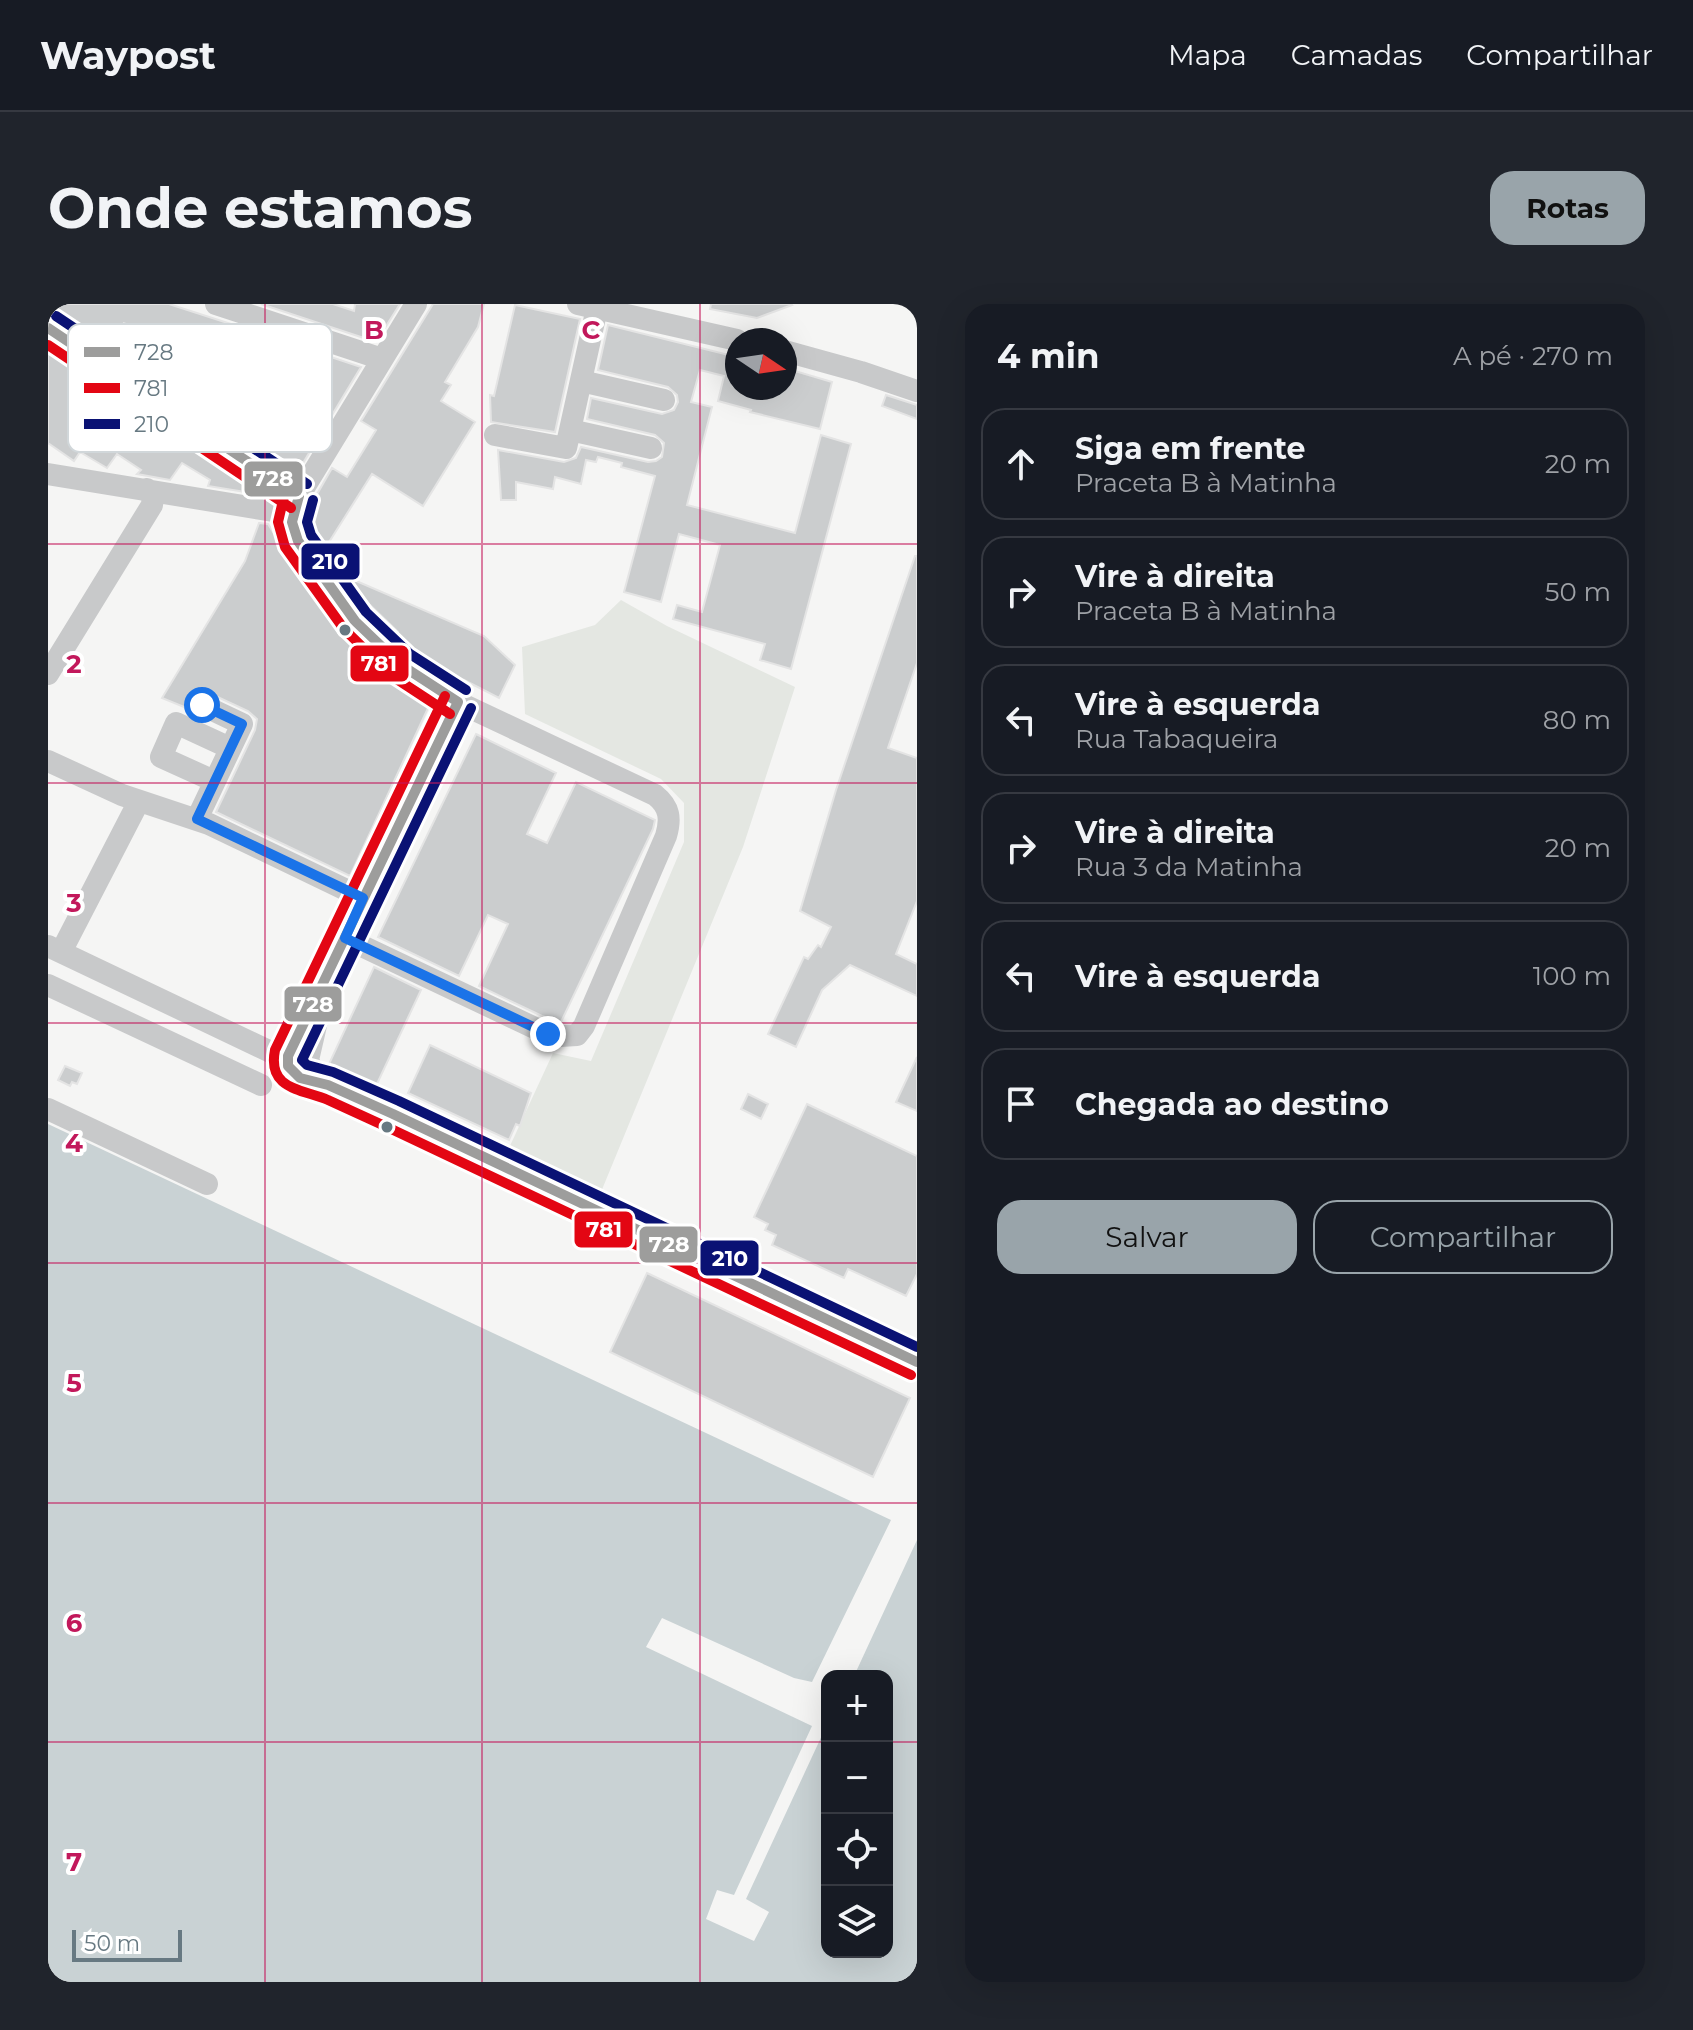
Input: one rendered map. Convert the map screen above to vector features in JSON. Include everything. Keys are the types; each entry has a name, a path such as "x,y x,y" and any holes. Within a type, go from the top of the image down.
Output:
{"main road":[{"path":"328,1085 917,1362"}],"street":[{"path":"216,304 276,324"},
{"path":"332,444 416,304"},
{"path":"568,439 581,381 588,306 725,337"},
{"path":"48,328 68,342"},
{"path":"332,342 382,359"},
{"path":"797,354 917,391"},
{"path":"581,381 664,400"},
{"path":"495,435 651,448"},
{"path":"222,452 296,505"},
{"path":"327,452 296,505 292,522 298,541 355,621 401,665 458,702 649,792 664,802 670,821 584,1026 577,1035 548,1034 345,938"},
{"path":"48,474 147,489 296,505"},
{"path":"48,674 152,505 154,496 147,489"},
{"path":"328,1085 300,1078 291,1070 287,1061 292,1043 458,702"},
{"path":"197,819 242,724 202,705"},
{"path":"214,781 161,757 176,723 230,748"},
{"path":"48,761 139,801 197,819 363,898"},
{"path":"139,801 54,949 275,1054"},
{"path":"48,985 261,1085"},
{"path":"48,1109 207,1184"}],"shaded area":[{"path":"621,600 667,626 795,687 743,847 601,1192 509,1148 553,1053 591,1061 684,842 684,803 661,779 525,714 522,647 595,625"},
{"path":"48,1124 891,1520 812,1682 794,1678 662,1618 646,1647 812,1726 734,1895 717,1890 706,1919 754,1941 769,1912 746,1899 821,1737 821,1958 893,1958 893,1670 857,1670 917,1540 917,1982 48,1982"}],"building":[{"path":"48,304 169,304 231,324 70,324 48,309"},
{"path":"261,304 333,304 354,311 355,304 400,304 376,342 332,327 332,324 322,324"},
{"path":"433,304 484,304 478,327 445,382 451,385 441,401 475,422 423,506 372,474 324,550 307,522 312,503 332,468 347,477 376,430 361,421"},
{"path":"711,304 792,305 757,318 710,309"},
{"path":"515,305 580,319 555,432 491,422 490,395 494,396"},
{"path":"608,325 725,354 725,400 797,400 797,372 832,382 820,429 718,401 724,376 700,370 691,402 712,407 687,505 795,533 821,435 851,444 791,669 760,660 765,644 673,619 677,605 702,612 720,545 679,534 661,602 624,592 655,476 598,457 596,462 586,460 581,484 555,477 553,489 516,482 516,500 501,500 498,450 564,462 576,458 581,447 648,462 662,457 664,443 655,435 587,419 591,398 662,414 674,410 677,395 668,387 598,370"},
{"path":"48,350 68,363 68,452 80,452 74,461 48,443"},
{"path":"332,357 361,367 332,415"},
{"path":"886,395 917,405 917,419 882,406"},
{"path":"80,452 201,452 270,496 208,486 210,480 182,463 170,480 137,474 141,470 117,454 107,468"},
{"path":"266,452 310,452 297,473"},
{"path":"259,523 268,524 315,598 360,650 429,706 350,876 216,812 255,730 257,719 248,711 207,692 193,694 189,709 162,698 245,561"},
{"path":"915,556 917,663 888,748 917,758 917,901 896,954 917,964 917,996 850,965 822,990 796,1047 768,1034 804,957 808,959 818,945 821,947 831,927 800,911 836,790"},
{"path":"340,574 484,636 515,665 499,698 464,680 462,685 423,660 395,637 398,632 368,603 364,606"},
{"path":"476,734 556,773 527,834 547,843 576,782 655,820 561,1022 479,986 508,924 488,915 459,976 378,937"},
{"path":"374,967 421,990 376,1086 329,1064"},
{"path":"430,1045 531,1093 520,1126 516,1124 509,1140 408,1093"},
{"path":"917,1057 917,1111 896,1102"},
{"path":"65,1066 82,1073 77,1084 72,1082 70,1086 58,1080"},
{"path":"748,1094 768,1104 761,1119 741,1109"},
{"path":"807,1104 917,1156 917,1274 906,1296 848,1269 844,1278 772,1245 776,1235 765,1230 768,1224 754,1217"},
{"path":"647,1273 910,1398 873,1477 610,1352"}],"transit line":[{"name":"210","path":"56,316 68,324"},
{"name":"728","path":"48,328 68,341"},
{"name":"781","path":"48,345 68,358"},
{"name":"781","path":"208,452 291,508"},
{"name":"728","path":"233,452 299,496"},
{"name":"210","path":"259,452 307,484"},
{"name":"781","path":"285,492 278,522 285,547 344,629 392,676 450,714"},
{"name":"728","path":"299,496 292,522 298,541 355,621 401,665 458,702"},
{"name":"210","path":"313,500 307,522 311,535 366,612 410,654 466,690"},
{"name":"781","path":"445,696 275,1050 276,1073 289,1086 387,1127 911,1375"},
{"name":"728","path":"458,702 288,1056 288,1066 300,1078 328,1085 393,1114 917,1362"},
{"name":"210","path":"471,708 302,1060 307,1065 333,1072 399,1101 917,1347"}],"route":[{"path":"202,705 242,724 197,819 363,898 345,938 548,1034"}]}
